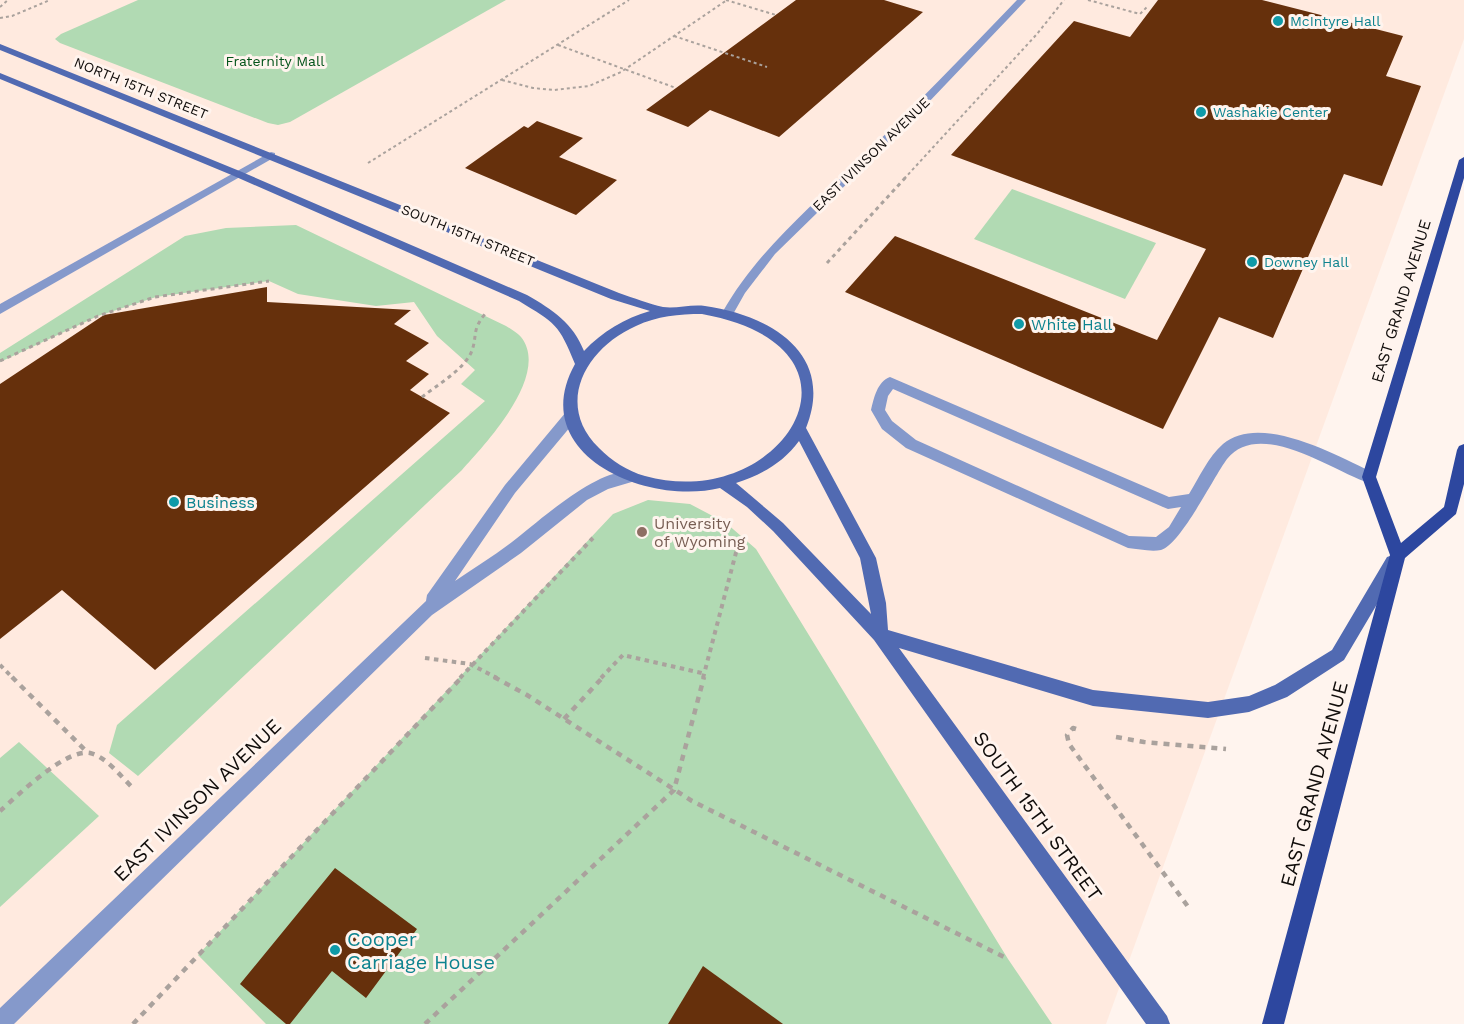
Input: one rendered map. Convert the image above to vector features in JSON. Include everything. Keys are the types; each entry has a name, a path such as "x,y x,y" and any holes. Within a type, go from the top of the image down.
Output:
{"main road":[{"name":"NORTH 15TH STREET","path":"0,47 271,155"},
{"path":"0,76 238,174 523,298 561,320 574,339 581,362"},
{"name":"SOUTH 15TH STREET","path":"271,155 615,296 666,312"},
{"name":"EAST GRAND AVENUE","path":"1369,477 1464,160"},
{"name":"SOUTH 15TH STREET","path":"702,310 728,314 752,321 773,333 789,348 802,366 808,386 807,408 800,429 785,449 764,466 737,479 707,486 676,487 645,482 630,477 595,456 580,437 571,416 570,394 575,373 581,362 606,337 627,324 666,312 702,310"},
{"path":"800,429 868,558 878,603 880,635 1094,698 1208,710 1249,704 1281,691 1338,655 1398,555 1451,510 1464,450"},
{"path":"1369,477 1398,555"},
{"name":"SOUTH 15TH STREET","path":"723,482 778,526 880,635 1159,1024"},
{"name":"EAST GRAND AVENUE","path":"1273,1024 1398,555"}],"street":[{"name":"EAST IVINSON AVENUE","path":"728,314 741,286 771,251 939,88 1022,0"},
{"path":"0,310 271,155"},
{"path":"1194,499 1168,503 890,382 881,395 878,411 887,425 911,444 1128,542 1159,544 1174,531 1229,446 1253,437 1280,440 1369,477"},
{"name":"EAST IVINSON AVENUE","path":"426,610 510,489 571,416"},
{"name":"EAST IVINSON AVENUE","path":"0,1023 381,651 426,610 516,548 582,496 604,484 630,477"}],"path":[{"path":"0,7 8,0"},
{"path":"0,18 12,16 50,0"},
{"path":"368,163 629,0"},
{"path":"501,80 532,88 554,90 589,86 625,69 726,0 776,15"},
{"path":"827,263 1037,34 1064,0"},
{"path":"1088,0 1140,14 1147,7"},
{"path":"674,36 767,67"},
{"path":"558,45 676,88"},
{"path":"0,361 98,316 155,297 269,281"},
{"path":"422,397 466,359 471,351 472,332 475,325 488,311"},
{"path":"133,1024 593,538"},
{"path":"425,1024 674,790 738,545"},
{"path":"381,651 472,666 527,695 674,790 1008,959"},
{"path":"564,719 623,655 706,674"},
{"path":"0,664 87,752 101,759 134,789"},
{"path":"1083,730 1073,728 1067,735 1069,744 1189,908"},
{"path":"1114,736 1144,742 1226,749"},
{"path":"0,811 70,756 87,752"}],"shaded area":[{"name":"University of Wyoming","path":"0,0 1464,0 1464,39 1106,1024 0,1024"}],"green space":[{"name":"Fraternity Mall","path":"138,0 506,0 290,122 278,125 60,43 55,39 61,34"},
{"path":"1012,189 1156,243 1125,299 974,239"},
{"path":"296,225 506,326 521,337 528,353 528,370 522,389 499,427 462,470 138,776 109,753 117,725 485,401 461,384 475,370 437,336 414,302 376,306 298,294 269,281 156,297 98,316 0,362 0,353 185,236 226,228"},
{"path":"648,500 690,504 726,523 756,549 1008,959 1052,1024 266,1024 198,955 613,514"},
{"path":"19,742 99,816 0,907 0,758"}],"building":[{"path":"796,0 884,0 923,12 779,137 710,110 688,127 646,110"},
{"path":"1158,0 1262,0 1403,36 1386,76 1421,86 1382,186 1344,174 1273,338 1219,317 1163,429 845,292 895,236 1157,340 1206,249 951,155 1074,21 1130,37"},
{"path":"537,121 583,138 559,157 617,180 576,215 465,168 524,126 528,128"},
{"name":"Business","path":"267,287 267,302 411,310 394,324 429,343 406,361 429,374 410,390 450,413 155,670 62,590 0,639 0,384 104,315"},
{"name":"Cooper Carriage House","path":"335,868 417,929 366,998 332,971 290,1024 286,1024 240,984"},
{"path":"703,966 783,1024 668,1024"}],"place":[{"name":"McIntyre Hall","path":"1278,21"},
{"name":"Washakie Center","path":"1201,112"},
{"name":"Downey Hall","path":"1252,262"},
{"name":"White Hall","path":"1019,324"},
{"name":"Business","path":"174,502"},
{"name":"University of Wyoming","path":"642,532"},
{"name":"Cooper Carriage House","path":"335,950"}]}
